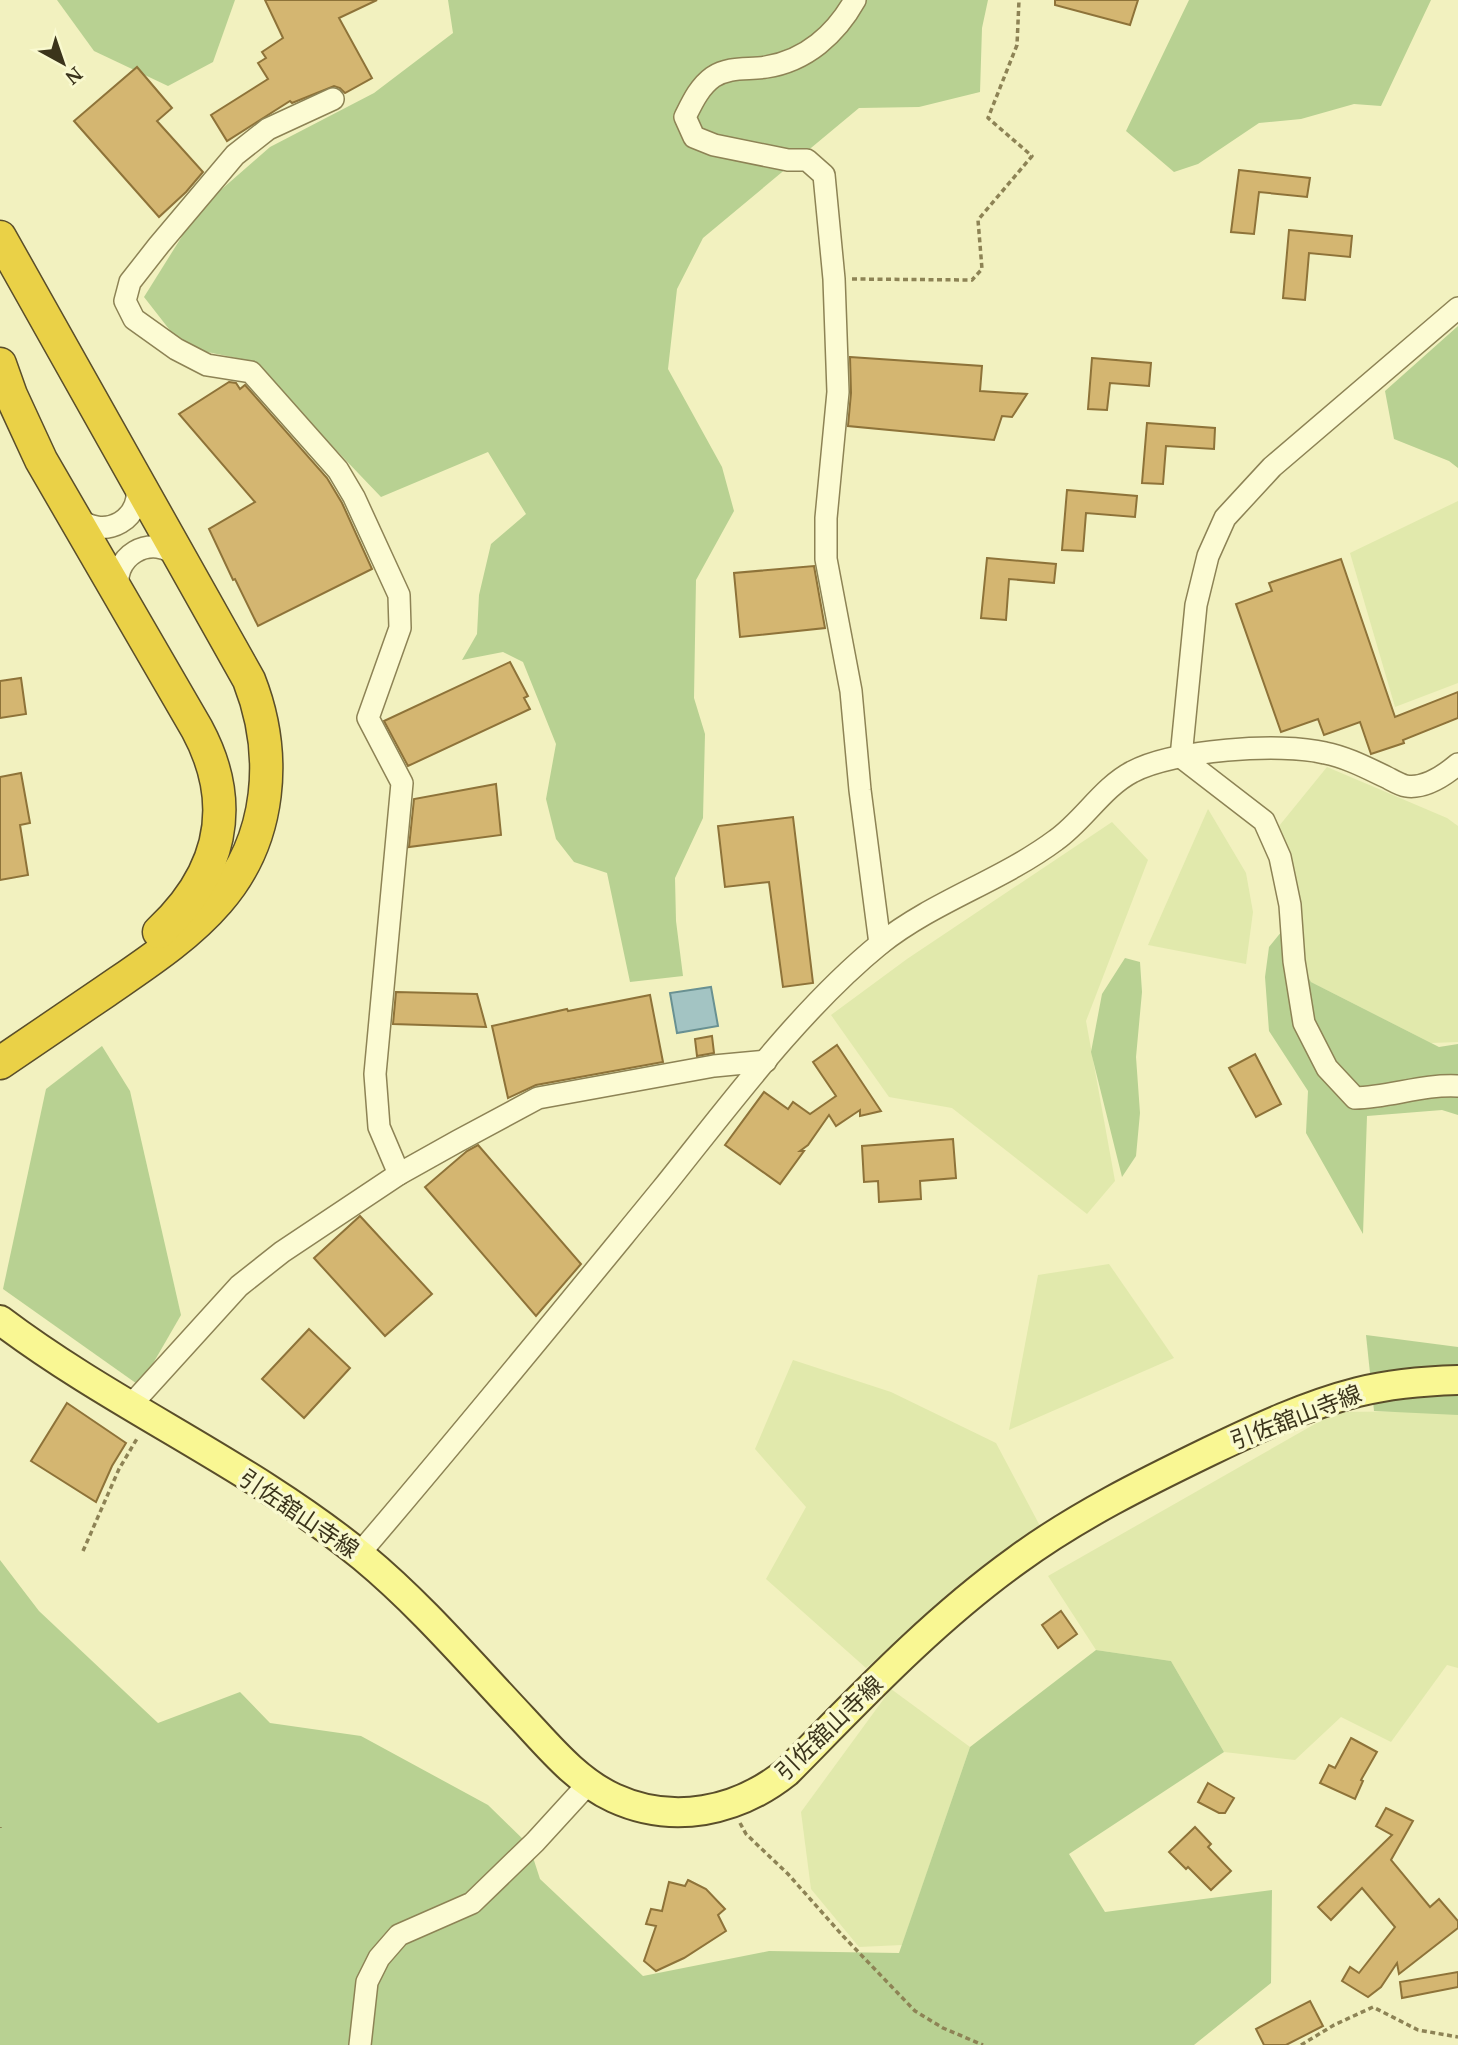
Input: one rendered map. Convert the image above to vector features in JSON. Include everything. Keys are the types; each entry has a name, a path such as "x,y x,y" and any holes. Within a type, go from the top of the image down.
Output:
{"highway":[{"path":"0,237 249,680 267,747 266,794 254,839 245,860 220,899 187,932 145,964 0,1063"},
{"path":"0,365 25,428 197,729 213,763 218,781 220,817 213,854 197,887 185,905 155,936 0,1042"}],"main road":[{"name":"引佐舘山寺線","path":"0,1320 58,1362 290,1503 359,1554 404,1594 563,1761 589,1783 612,1798 652,1810 693,1812 730,1804 771,1785 925,1636 1016,1560 1070,1524 1153,1478 1307,1408 1385,1386 1458,1380"}],"street":[{"path":"855,0 842,22 806,54 767,67 739,68 714,77 699,91 685,117 694,137 714,145 788,160 807,160 824,176 834,279 838,392 826,518 827,559 851,691 860,790 880,944"},
{"path":"333,99 268,129 235,155 130,282 125,301 134,318 176,349 207,365 251,372 338,470 354,497 399,595 400,628 368,718 402,783 375,1074 379,1127 399,1174"},
{"path":"1181,757 1196,604 1208,556 1225,518 1272,467 1458,308"},
{"path":"70,510 83,523 92,527 111,527 120,523 127,517 136,501 136,482 132,474"},
{"path":"122,600 118,573 122,564 135,551 153,546 162,547 178,556 184,564"},
{"path":"359,1554 766,1061 815,1006 880,944 913,921 1017,865 1058,839 1129,773 1152,763 1270,747 1325,752 1407,786 1423,785 1451,770"},
{"path":"1181,757 1264,821 1280,857 1290,905 1294,961 1304,1023 1327,1068 1355,1098 1379,1098 1444,1086 1458,1086"},
{"path":"140,1412 239,1286 282,1252 399,1174 538,1098 714,1066 766,1061"},
{"path":"359,2045 367,1982 379,1958 399,1935 472,1903 535,1842 589,1783"}],"path":[{"path":"834,279 972,280 982,270 978,220 1032,156 988,118 1017,45 1019,0"},
{"path":"83,1551 119,1469 140,1412"},
{"path":"730,1804 746,1834 789,1874 843,1936 915,2011 943,2028 983,2045"},
{"path":"1301,2045 1334,2025 1373,2007 1418,2030 1458,2037"}],"green space":[{"path":"57,0 235,0 213,62 168,86 94,51"},
{"path":"448,0 988,0 982,28 980,92 919,107 859,108 703,238 677,289 668,369 722,467 734,511 696,580 694,698 705,734 703,818 675,878 676,921 683,976 630,982 607,873 574,862 556,839 546,799 556,744 523,662 503,652 462,660 477,634 479,595 491,544 526,514 488,452 381,497 251,361 183,347 144,297 199,209 270,147 374,93 453,33"},
{"path":"1189,0 1431,0 1381,106 1354,104 1301,119 1259,123 1198,164 1174,172 1126,131"},
{"path":"1458,326 1458,468 1449,461 1394,439 1385,391"},
{"path":"1458,501 1458,683 1395,707 1350,553"},
{"path":"1327,767 1447,818 1458,826 1458,1042 1431,1043 1311,982 1294,955 1275,831"},
{"path":"1208,809 1246,873 1253,912 1246,964 1148,945"},
{"path":"1112,822 1148,860 1086,1021 1115,1181 1087,1214 952,1108 889,1097 831,1015 907,959"},
{"path":"1282,931 1311,982 1439,1047 1458,1044 1458,1115 1442,1110 1367,1116 1363,1234 1306,1133 1308,1091 1269,1031 1265,977 1269,947"},
{"path":"1125,958 1140,962 1142,992 1136,1057 1140,1113 1136,1156 1122,1177 1091,1052 1102,994"},
{"path":"102,1046 130,1091 181,1315 140,1386 3,1289 46,1089"},
{"path":"1109,1264 1174,1358 1009,1430 1038,1275"},
{"path":"1366,1335 1458,1347 1458,1415 1374,1411"},
{"path":"793,1360 891,1392 996,1443 1040,1526 866,1668 766,1579 806,1507 755,1449"},
{"path":"1443,1411 1458,1415 1458,1668 1447,1665 1391,1742 1341,1717 1295,1760 1224,1752 1171,1661 1096,1650 1048,1576 1336,1412"},
{"path":"0,1560 39,1611 158,1723 240,1692 270,1723 361,1736 488,1805 529,1845 540,1879 643,1976 769,1951 899,1953 970,1747 1096,1650 1171,1661 1224,1752 1069,1854 1105,1912 1272,1890 1271,1983 1194,2045 0,2045"},
{"path":"891,1689 970,1747 902,1945 859,1947 811,1889 801,1812"}],"water":[{"path":"711,987 718,1026 677,1033 670,993"}],"building":[{"path":"265,0 377,0 339,18 372,78 345,93 334,86 292,103 290,101 227,141 211,115 268,79 258,63 266,58 262,52 283,38"},
{"path":"1055,0 1138,0 1130,25 1055,5"},
{"path":"137,67 172,108 157,121 203,172 159,217 74,121"},
{"path":"1239,170 1310,178 1307,197 1259,192 1254,234 1231,232"},
{"path":"1289,230 1352,236 1350,257 1309,253 1305,300 1283,298"},
{"path":"850,357 982,366 980,391 1027,394 1012,417 1002,416 994,440 848,426"},
{"path":"1092,358 1151,363 1149,386 1110,383 1107,410 1088,409"},
{"path":"229,382 236,383 240,389 245,385 327,478 342,503 372,569 258,626 209,529 255,502 179,414"},
{"path":"1147,423 1215,428 1214,449 1166,446 1163,484 1142,483"},
{"path":"1067,490 1137,496 1135,517 1086,513 1083,551 1062,550"},
{"path":"987,558 1056,564 1054,583 1009,579 1006,620 981,618"},
{"path":"1341,559 1395,717 1458,692 1458,718 1403,740 1404,743 1371,754 1360,722 1324,735 1318,719 1281,732 1236,604 1272,591 1269,583"},
{"path":"814,566 825,628 740,637 734,573"},
{"path":"510,662 528,696 524,698 530,709 408,766 384,721"},
{"path":"21,678 26,714 0,718 0,681"},
{"path":"21,773 30,823 20,825 28,875 0,880 0,777"},
{"path":"496,784 501,835 409,847 414,799"},
{"path":"793,817 813,983 783,987 769,882 725,887 718,826"},
{"path":"396,992 477,994 486,1027 393,1024"},
{"path":"650,995 663,1062 536,1085 508,1098 492,1026 567,1009 568,1011"},
{"path":"712,1036 714,1053 697,1056 695,1039"},
{"path":"837,1045 881,1111 860,1116 860,1110 836,1126 829,1115 808,1145 800,1151 804,1151 780,1184 725,1145 764,1092 788,1109 793,1102 810,1114 836,1096 813,1062"},
{"path":"1255,1054 1281,1104 1256,1117 1229,1068"},
{"path":"953,1139 956,1178 920,1181 921,1199 879,1202 878,1181 864,1182 862,1146"},
{"path":"478,1145 581,1264 536,1316 425,1187 467,1151"},
{"path":"360,1216 432,1294 385,1336 314,1258"},
{"path":"309,1329 350,1368 304,1418 262,1379"},
{"path":"67,1403 126,1443 96,1502 31,1461"},
{"path":"1061,1611 1077,1634 1058,1648 1042,1625"},
{"path":"1351,1738 1377,1752 1361,1780 1363,1781 1355,1799 1320,1783 1329,1765 1335,1768"},
{"path":"1208,1783 1234,1798 1225,1813 1219,1813 1198,1802"},
{"path":"1386,1808 1413,1821 1391,1860 1430,1907 1439,1899 1458,1921 1458,1928 1399,1974 1397,1963 1381,1987 1368,1997 1342,1981 1350,1967 1359,1973 1395,1927 1362,1888 1331,1920 1318,1907 1392,1835 1376,1826"},
{"path":"1195,1827 1211,1844 1208,1847 1231,1871 1211,1890 1169,1852"},
{"path":"688,1880 706,1889 725,1909 718,1915 726,1931 684,1958 656,1971 644,1961 656,1926 646,1924 651,1909 662,1911 669,1882 685,1886"},
{"path":"1458,1972 1458,1987 1402,1998 1400,1982"},
{"path":"1310,2001 1323,2026 1286,2045 1264,2045 1256,2029"}]}
